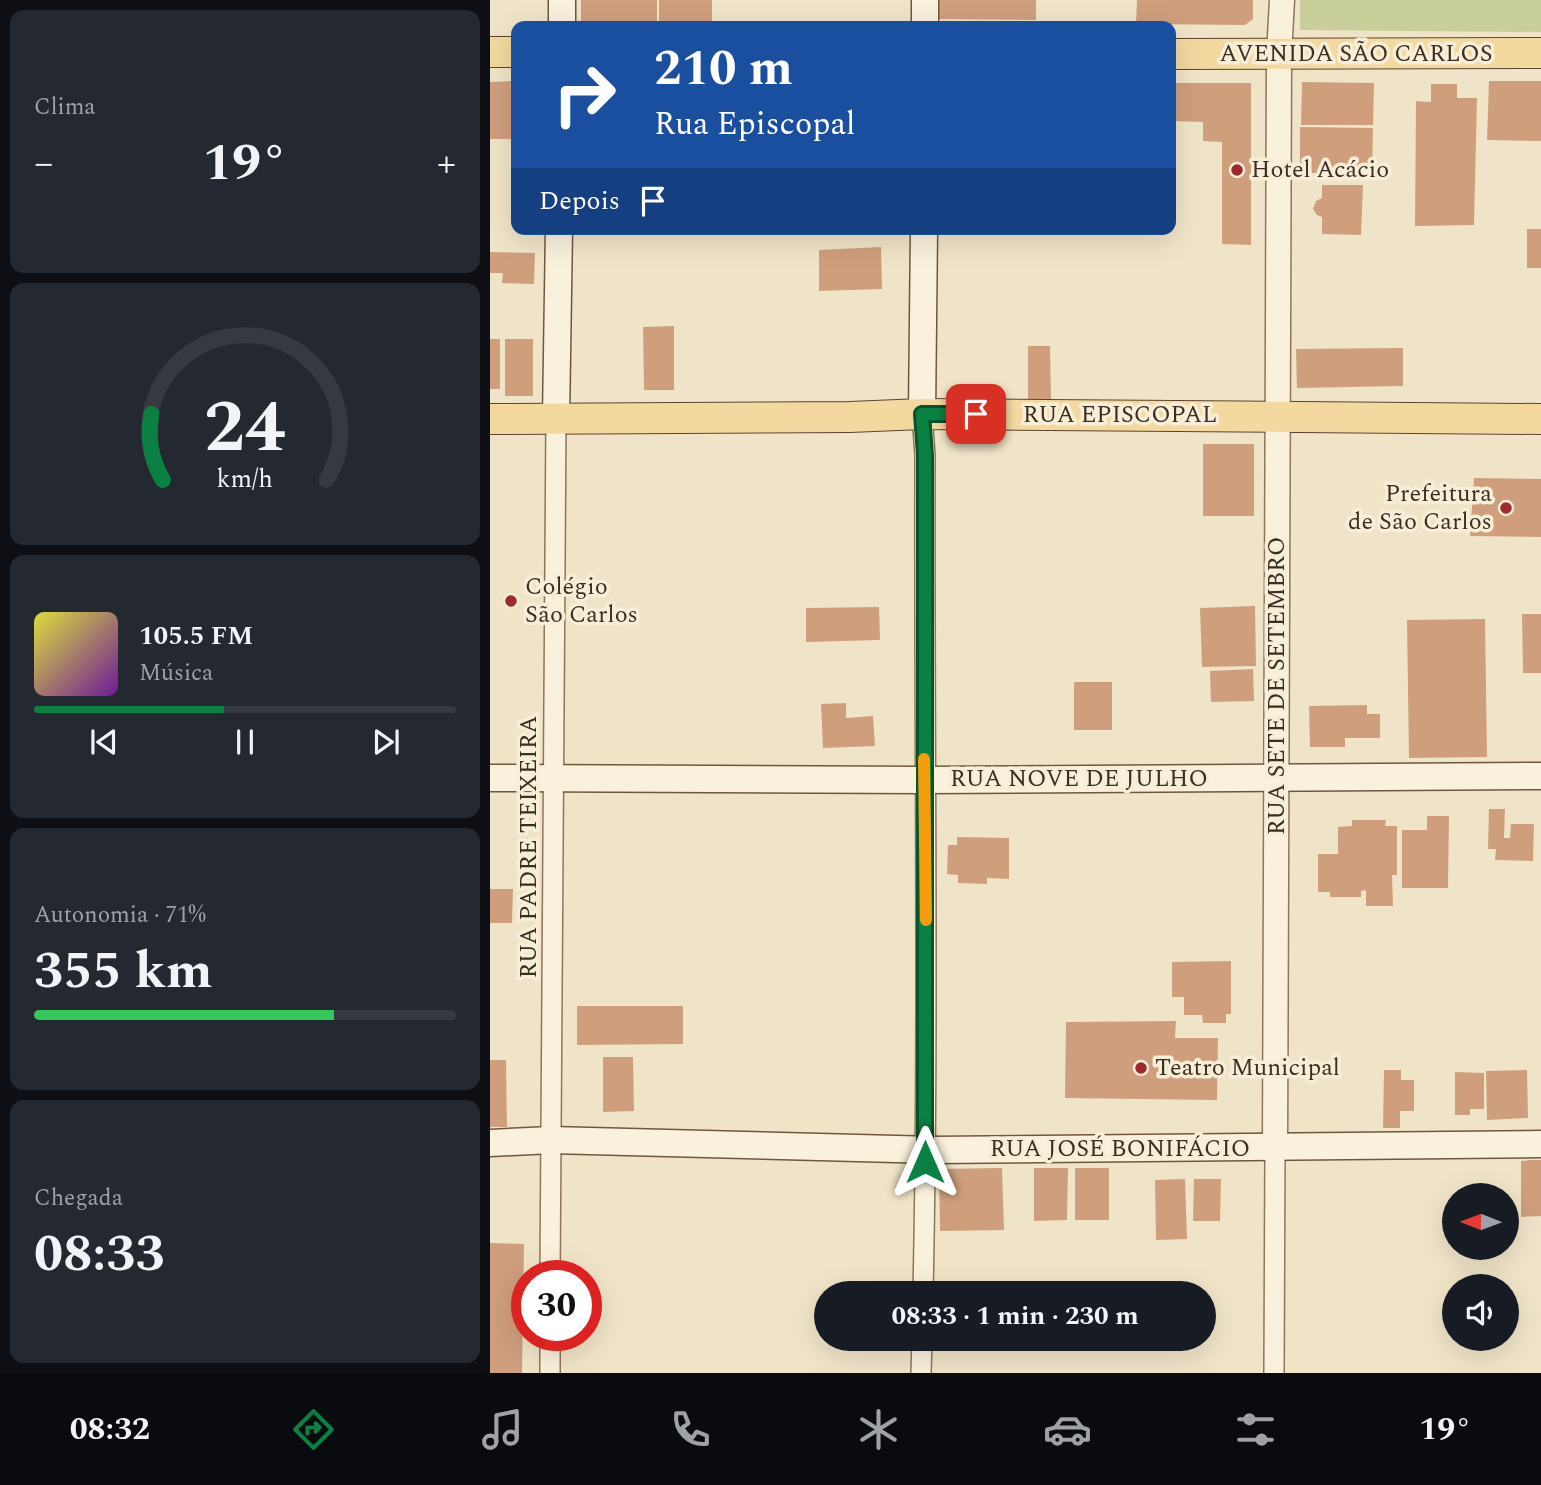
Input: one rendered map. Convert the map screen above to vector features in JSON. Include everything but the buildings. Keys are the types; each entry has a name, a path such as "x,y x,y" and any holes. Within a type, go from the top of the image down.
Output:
{"main road":[{"path":"562,0 562,21"},
{"path":"925,0 925,21"},
{"path":"490,52 511,52"},
{"name":"AVENIDA SÃO CARLOS","path":"1176,54 1541,53"},
{"path":"556,418 559,235"},
{"path":"922,414 923,235"},
{"name":"RUA EPISCOPAL","path":"490,419 850,417 922,414 1541,419"},
{"name":"RUA NOVE DE JULHO","path":"490,778 924,780 1541,776"},
{"name":"RUA JOSÉ BONIFÁCIO","path":"490,1143 551,1140 926,1150 1541,1144"}],"street":[{"name":"RUA SETE DE SETEMBRO","path":"1275,1373 1279,55 1282,0"},
{"path":"922,414 925,455 926,1150 923,1281"},
{"name":"RUA PADRE TEIXEIRA","path":"550,1260 556,418"},
{"path":"550,1351 550,1373"},
{"path":"921,1373 922,1351"}],"green space":[{"path":"1300,0 1541,0 1541,32 1300,30"}],"slow traffic":[{"path":"924,759 926,920"}],"place":[{"name":"Hotel Acácio","path":"1237,170"},
{"name":"Prefeitura de São Carlos","path":"1506,508"},
{"name":"Colégio São Carlos","path":"511,601"},
{"name":"Teatro Municipal","path":"1141,1068"}],"route":[{"path":"925,1162 925,455 922,414 976,414"}]}
